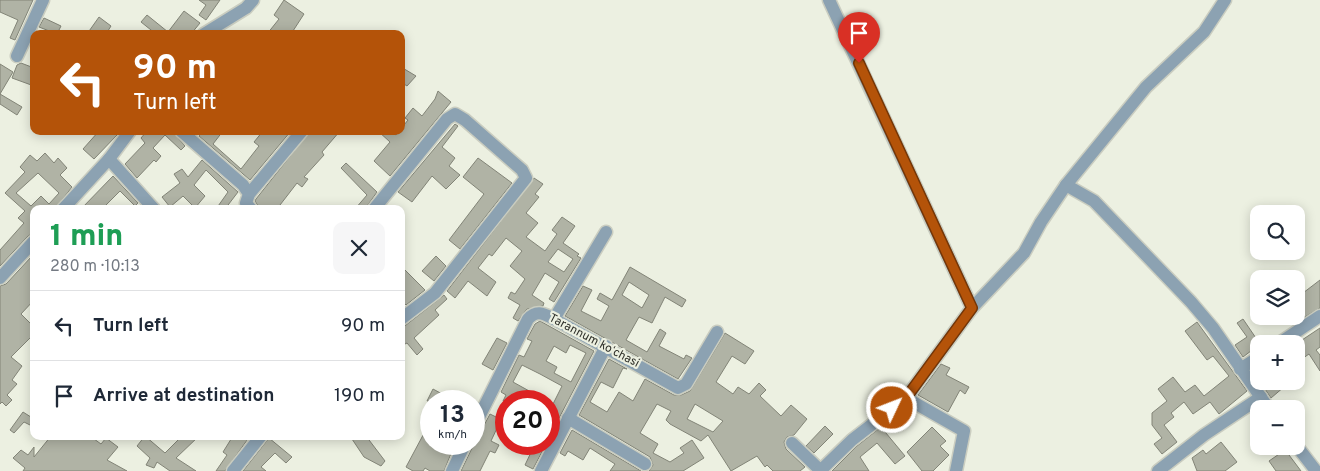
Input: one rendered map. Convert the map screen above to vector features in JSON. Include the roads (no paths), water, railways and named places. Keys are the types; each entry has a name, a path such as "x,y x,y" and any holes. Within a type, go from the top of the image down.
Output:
{"street":[{"path":"17,56 43,0"},
{"path":"210,30 246,8 253,0"},
{"path":"829,0 972,308"},
{"path":"792,443 821,471 852,440 906,398 972,308 1024,252 1041,222 1066,185 1146,86 1204,32 1225,0"},
{"path":"377,205 446,119 455,114 466,120 522,170 526,178 435,292 405,316"},
{"path":"67,205 109,159 127,135"},
{"path":"186,135 243,185 250,194"},
{"path":"248,205 246,203 250,194 299,135"},
{"path":"109,159 150,205"},
{"path":"1066,185 1094,201 1191,302 1213,328 1261,398 1204,435 1158,471"},
{"path":"554,319 606,232"},
{"path":"0,278 30,245"},
{"name":"Tarannum koʻchasi","path":"485,405 528,319 538,312 606,346 681,388 686,384 717,332"},
{"path":"1292,335 1320,316"},
{"path":"541,471 606,346"},
{"path":"1240,370 1250,363"},
{"path":"906,398 964,431 956,471"},
{"path":"568,418 645,464"},
{"path":"233,471 258,440"},
{"path":"452,471 460,455"},
{"path":"1304,455 1316,471"}]}
